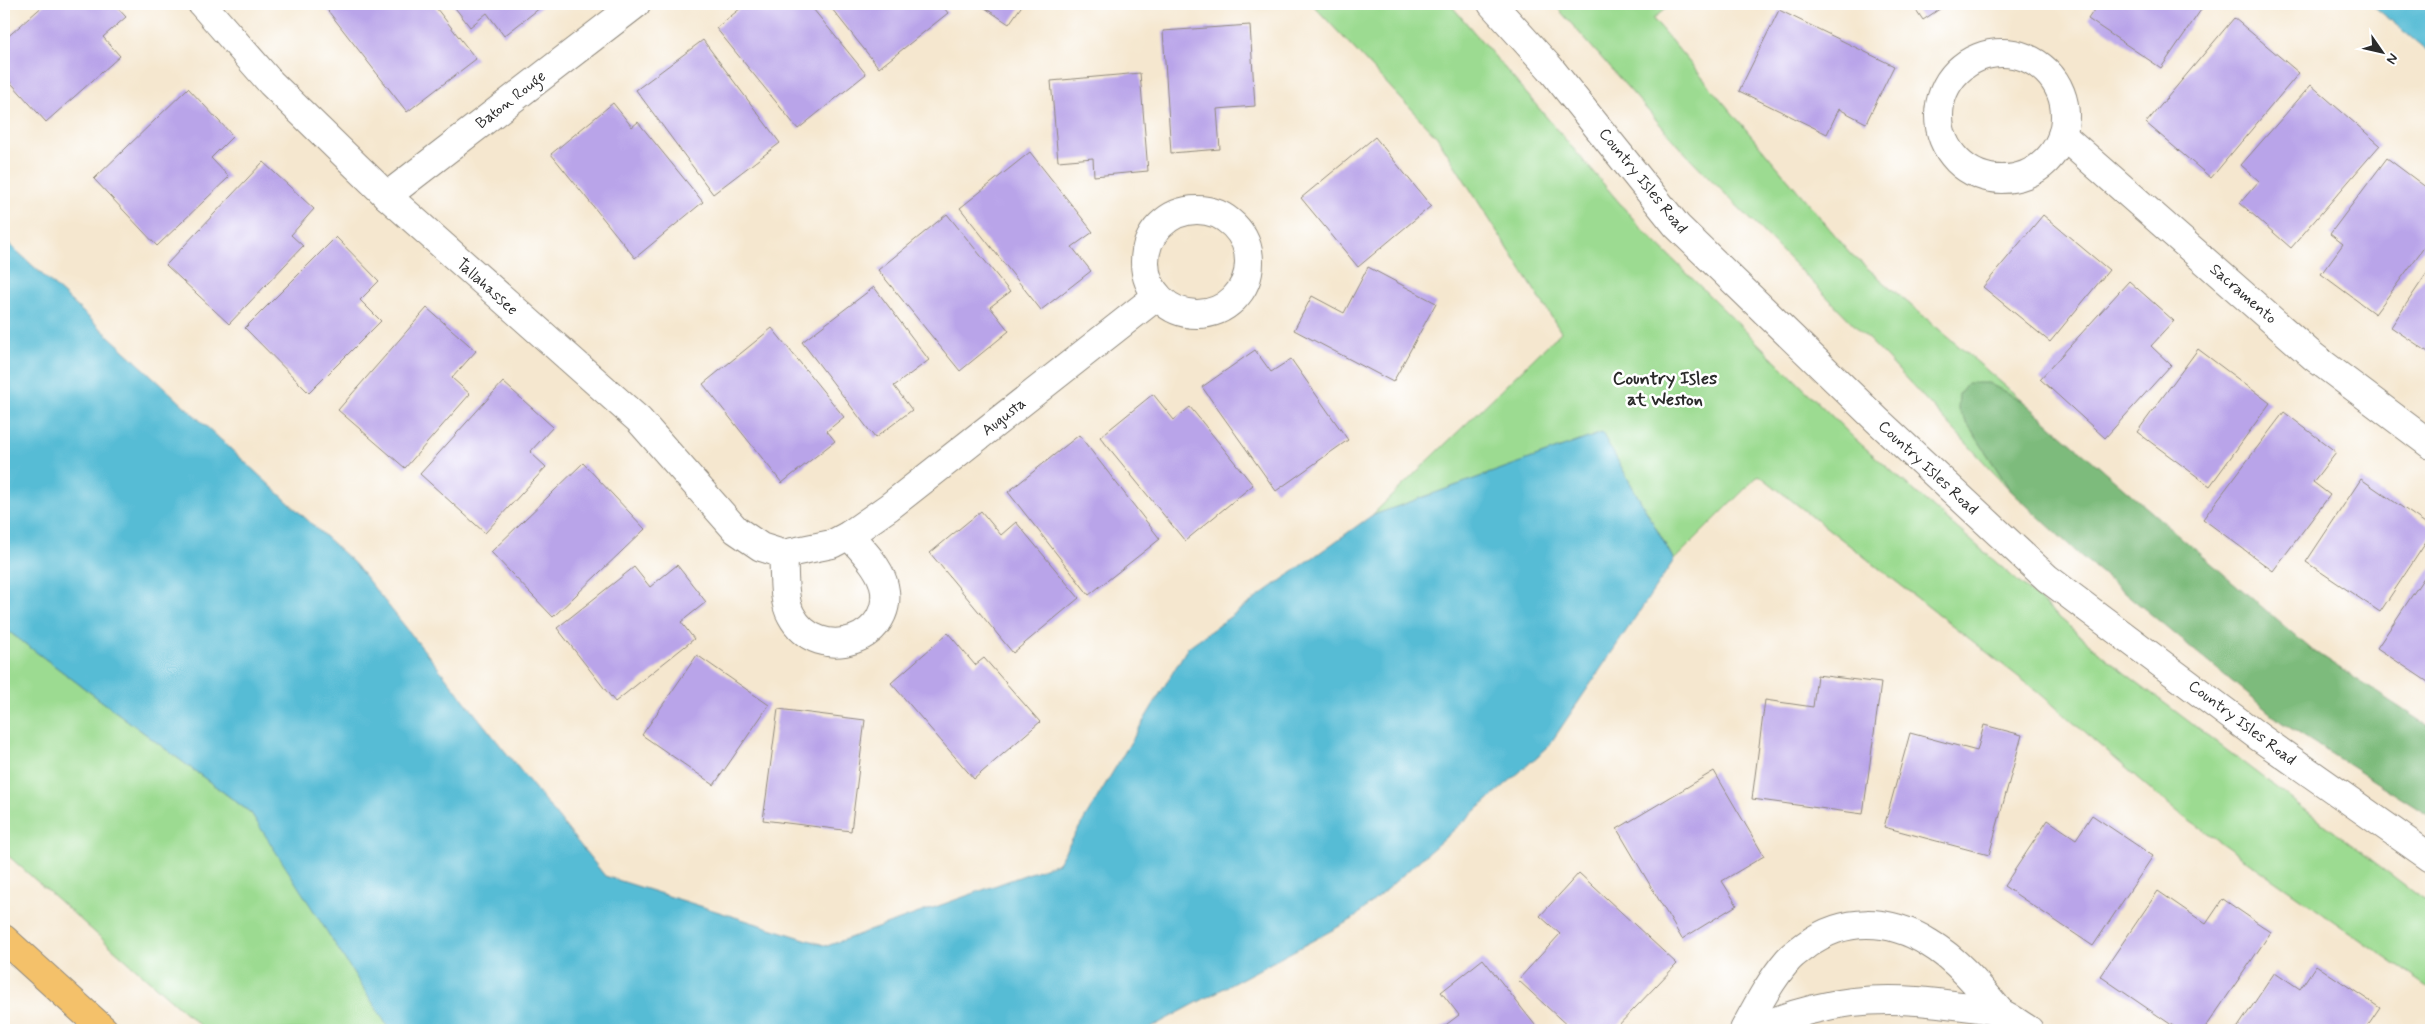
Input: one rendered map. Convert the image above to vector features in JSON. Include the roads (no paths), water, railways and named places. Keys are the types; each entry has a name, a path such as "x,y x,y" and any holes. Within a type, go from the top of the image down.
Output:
{"main road":[{"path":"4,939 104,1030"}],"street":[{"name":"Tallahassee","path":"202,4 271,83 387,196 639,420 736,530 761,547 784,554 832,544 849,535"},
{"name":"Baton Rouge","path":"387,196 636,4"},
{"name":"Country Isles Road","path":"1492,4 1550,68 1677,226 1877,420 2047,578 2259,737 2431,858"},
{"path":"2001,52 2021,55 2039,64 2053,78 2059,90 2065,116 2062,135 2052,155 2035,170 2015,178 1993,179 1972,172 1954,159 1941,133 1938,118 1941,96 1950,79 1964,64 1982,55 2001,52"},
{"name":"Sacramento","path":"2062,135 2314,357 2431,445"},
{"name":"Augusta","path":"849,535 889,507 1157,296"},
{"path":"784,554 790,614 800,628 814,638 830,644 847,643 867,632 880,616 885,598 882,581 873,562 849,535"},
{"path":"1744,1030 1770,985 1789,958 1830,930 1853,924 1895,927 1930,943 1966,973 2002,1014 2028,1030"},
{"path":"1753,1030 1807,1010 1844,1002 1889,999 1940,1003 2002,1014"}],"water":[{"path":"2371,4 2431,4 2431,54"},
{"path":"4,239 355,564 605,876 827,946 1058,863 1188,647 1371,516 1602,433 1674,560 1548,747 1353,919 1146,1030 390,1030 251,813 4,628"}],"district":[{"name":"Country Isles at Weston","path":"1665,389"}]}
